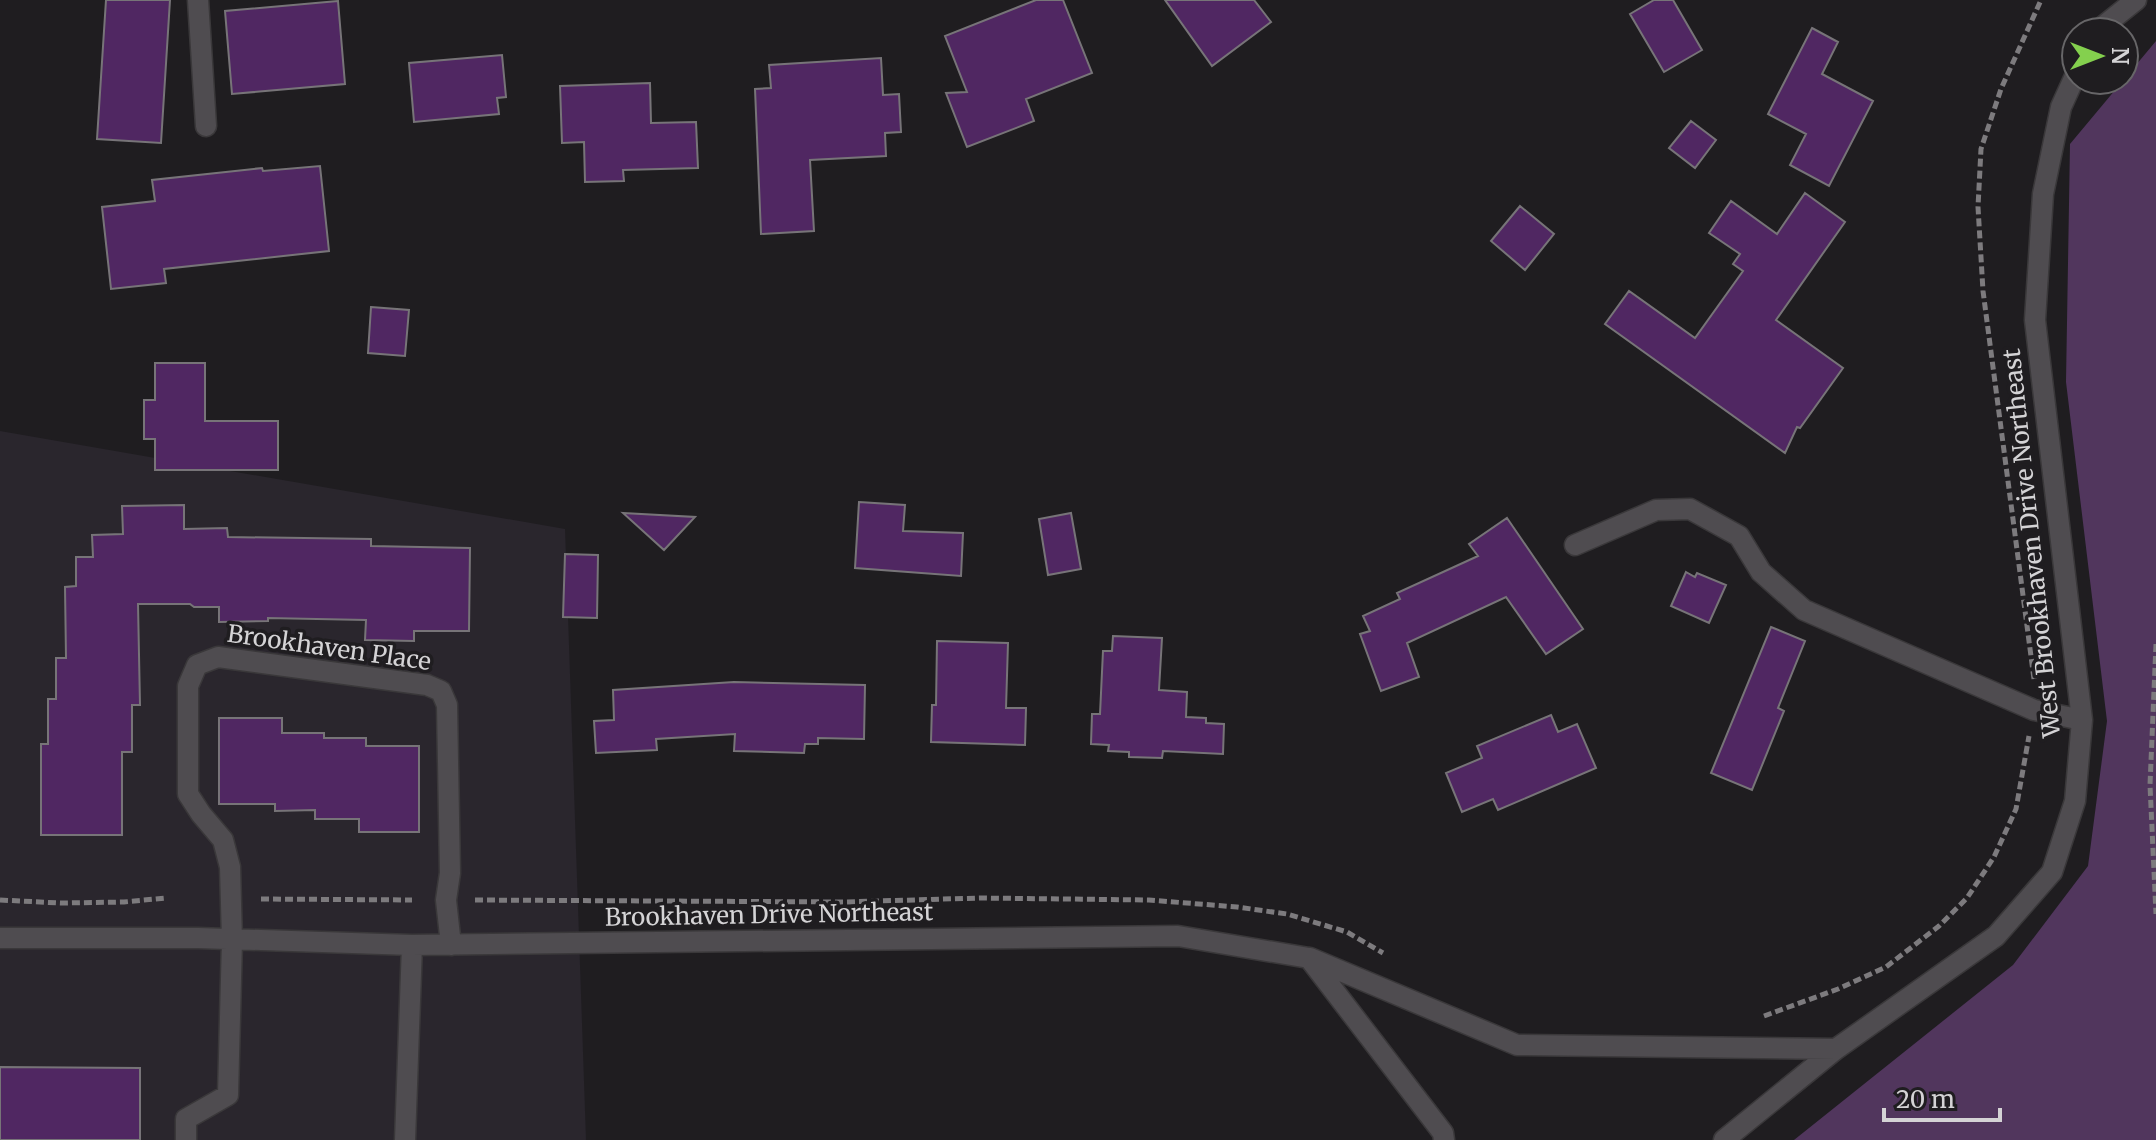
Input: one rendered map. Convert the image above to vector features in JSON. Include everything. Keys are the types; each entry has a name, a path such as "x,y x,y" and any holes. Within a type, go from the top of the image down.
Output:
{"street":[{"path":"198,0 206,126"},
{"path":"2116,16 2136,0"},
{"name":"West Brookhaven Drive Northeast","path":"1724,1140 1836,1049 1996,936 2052,872 2075,801 2082,720 2035,320 2043,194 2066,96"},
{"path":"1575,545 1656,510 1690,509 1739,536 1761,572 1804,610 2034,710 2082,720"},
{"name":"Brookhaven Place","path":"232,940 230,867 223,840 188,794 188,686 197,665 218,657 427,685 441,691 447,705 450,873 446,900 451,945"},
{"name":"Brookhaven Drive Northeast","path":"0,938 451,945 1178,936 1309,958"},
{"path":"186,1140 186,1119 228,1095 232,940"},
{"path":"405,1140 412,945"},
{"path":"1309,958 1517,1045 1836,1049"},
{"path":"1309,958 1443,1133 1444,1140"}],"path":[{"path":"1773,1014 1886,967 1939,926 1967,898 1994,857 2016,809 2034,710 2035,684 2025,593 1998,419 1991,335 1983,291 1978,207 1981,149 2001,89 2041,0"},
{"path":"2156,644 2150,785 2156,914"},
{"path":"0,900 60,903 166,898"},
{"path":"247,899 412,900"},
{"path":"473,900 844,902 1089,899"},
{"path":"1287,914 1347,932 1388,956"}],"shaded area":[{"path":"2156,41 2156,1140 1794,1140 2013,965 2088,866 2107,721 2066,382 2070,144 2110,96 2140,96 2140,60"},
{"path":"0,431 565,529 586,1140 0,1140"}],"building":[{"path":"106,0 170,0 161,143 97,139"},
{"path":"1036,0 1063,0 1092,73 1026,99 1034,121 967,147 946,93 967,92 945,36"},
{"path":"1165,0 1254,0 1271,22 1212,66"},
{"path":"1654,0 1673,0 1702,50 1664,72 1630,14"},
{"path":"338,1 345,84 232,94 225,11"},
{"path":"1812,28 1838,42 1822,74 1873,101 1829,186 1790,165 1806,134 1768,114"},
{"path":"502,55 506,97 497,98 499,114 414,122 409,63"},
{"path":"881,58 883,95 899,94 901,132 885,133 886,156 810,160 814,231 761,234 755,89 771,88 769,65"},
{"path":"650,83 651,123 696,122 698,168 623,170 624,181 585,182 584,142 562,143 560,86"},
{"path":"1691,121 1716,140 1695,168 1669,148"},
{"path":"320,166 329,251 164,269 166,283 111,289 102,207 155,201 152,180 262,168 263,171"},
{"path":"1805,193 1845,222 1776,320 1843,368 1800,428 1797,427 1785,453 1605,324 1629,291 1695,338 1743,271 1733,264 1740,254 1709,233 1731,201 1777,234"},
{"path":"1520,206 1554,234 1525,270 1491,241"},
{"path":"371,307 409,310 405,356 368,353"},
{"path":"155,363 205,363 205,421 278,421 278,470 155,470 155,439 144,439 144,400 155,400"},
{"path":"859,502 905,505 903,531 963,533 961,576 855,568"},
{"path":"184,505 184,529 227,528 228,537 371,539 371,546 470,548 469,631 414,631 414,641 365,640 366,620 268,618 268,621 219,622 219,607 138,604 140,705 132,705 132,752 122,752 122,835 41,835 41,744 48,744 48,699 56,699 56,658 66,658 65,587 76,586 76,557 93,557 92,535 123,534 122,506"},
{"path":"623,513 695,517 664,550"},
{"path":"1071,513 1081,569 1048,575 1039,519"},
{"path":"1507,518 1583,629 1546,654 1506,597 1407,643 1419,677 1381,691 1360,634 1370,631 1363,616 1400,599 1397,593 1478,556 1469,544"},
{"path":"565,554 598,555 597,618 563,617"},
{"path":"1686,572 1695,577 1697,573 1726,585 1709,623 1671,606"},
{"path":"1771,627 1805,641 1778,708 1784,711 1752,790 1711,773"},
{"path":"1113,636 1162,638 1159,690 1187,692 1186,717 1206,718 1206,723 1224,724 1223,754 1163,751 1162,758 1129,757 1129,752 1108,751 1109,745 1091,744 1092,714 1100,714 1103,651 1112,651"},
{"path":"937,641 1008,643 1006,708 1026,708 1025,745 931,742 932,705 936,705"},
{"path":"734,682 865,685 864,739 818,738 818,744 805,744 804,753 734,751 735,734 656,739 657,750 596,753 594,721 614,720 613,690"},
{"path":"1551,715 1558,732 1577,724 1596,768 1498,810 1493,799 1462,812 1446,773 1482,758 1477,746"},
{"path":"219,718 282,718 282,733 324,733 324,738 366,738 366,746 419,746 419,832 359,832 359,819 315,819 315,810 275,811 275,804 219,804"},
{"path":"0,1067 140,1068 140,1140 0,1140"}]}
